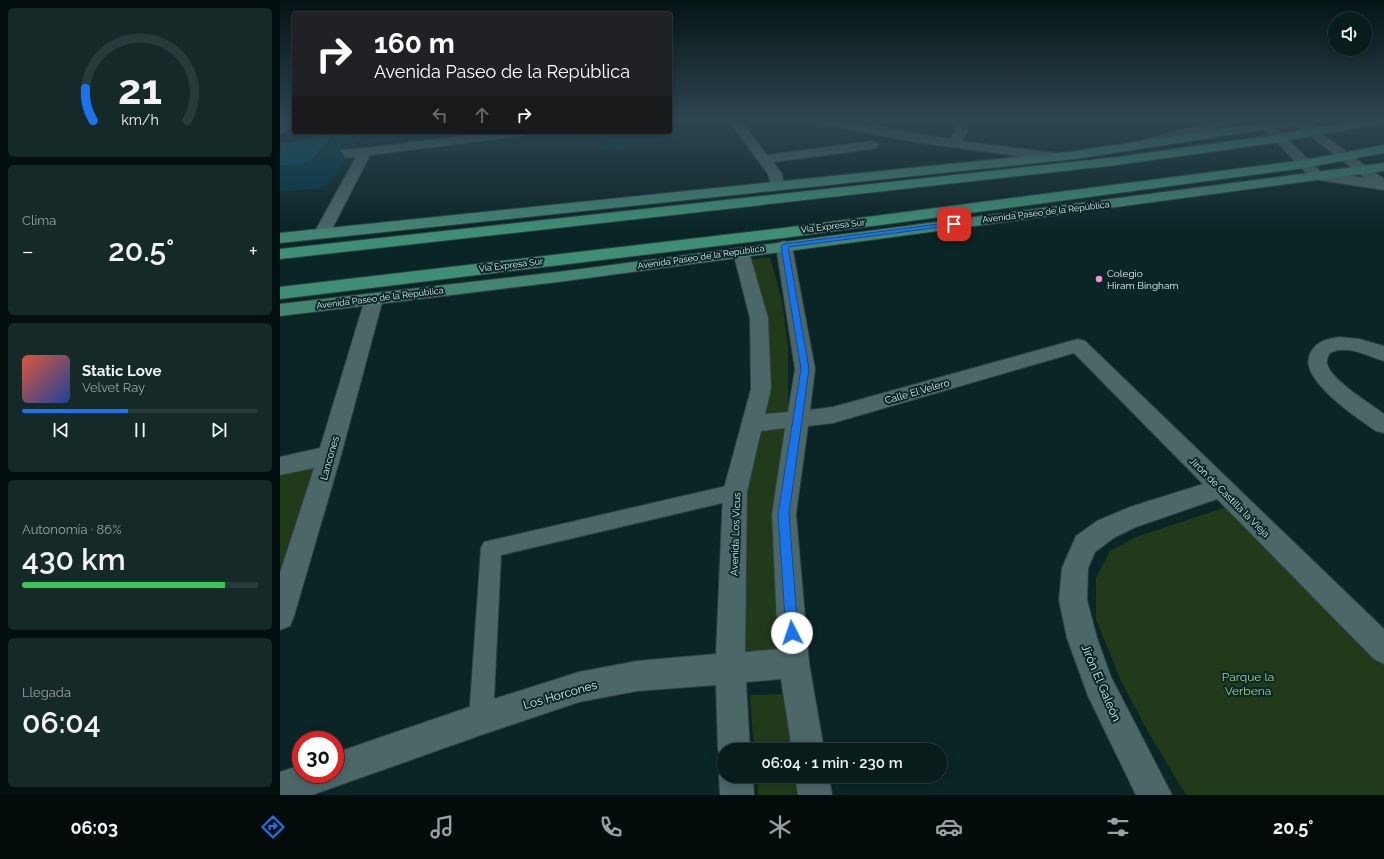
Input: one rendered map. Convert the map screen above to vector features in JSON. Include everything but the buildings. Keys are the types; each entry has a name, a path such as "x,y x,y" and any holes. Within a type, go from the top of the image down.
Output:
{"highway":[{"path":"280,254 911,182 1145,157"},
{"name":"Via Expresa Sur","path":"280,293 782,233 1304,164 1343,157"},
{"path":"911,182 1024,159"}],"main road":[{"path":"280,238 1024,159 1054,157"},
{"name":"Avenida Paseo de la República","path":"280,310 558,277 1384,167"}],"street":[{"path":"280,159 303,157"},
{"path":"322,233 362,157"},
{"path":"777,185 775,174 764,159 780,157"},
{"path":"1298,157 1317,176 1384,186"},
{"path":"1344,157 1384,186"},
{"path":"784,246 805,369 784,514 794,663 807,743"},
{"name":"Avenida Los Vicus","path":"734,743 730,668 735,492 761,389 759,318 741,252"},
{"name":"Lancones","path":"280,616 330,455 374,299"},
{"name":"Calle El Velero","path":"753,424 833,415 1078,344"},
{"name":"Jirón de Castilla la Vieja","path":"1078,344 1220,488 1384,649"},
{"path":"1384,354 1365,347 1336,344 1323,348 1319,352 1316,360 1319,369 1338,391 1384,425"},
{"path":"280,466 330,455"},
{"name":"Jirón El Galeón","path":"1155,795 1099,685 1082,638 1073,600 1075,568 1085,544 1106,529 1130,518 1170,506 1220,488"},
{"path":"481,719 491,548 735,492"},
{"name":"Los Horcones","path":"344,767 481,719 586,686 637,676 794,663"},
{"path":"280,789 298,783"},
{"path":"736,783 737,795"},
{"path":"813,783 815,795"}],"green space":[{"path":"770,257 782,301 788,346 788,409 785,411 766,414 763,412 748,260"},
{"path":"789,425 786,650 738,650 741,494 757,428"},
{"path":"316,466 280,576 280,474"},
{"name":"Parque la Verbena","path":"1226,507 1384,663 1384,795 1186,795 1147,730 1121,681 1096,619 1096,578 1110,551 1136,537"},
{"path":"786,694 792,743 753,743 750,695"},
{"path":"757,783 797,783 798,795 758,795"}],"place":[{"name":"Colegio Hiram Bingham","path":"1099,279"}],"route":[{"path":"792,633 784,514 805,369 784,246 954,224"}]}
